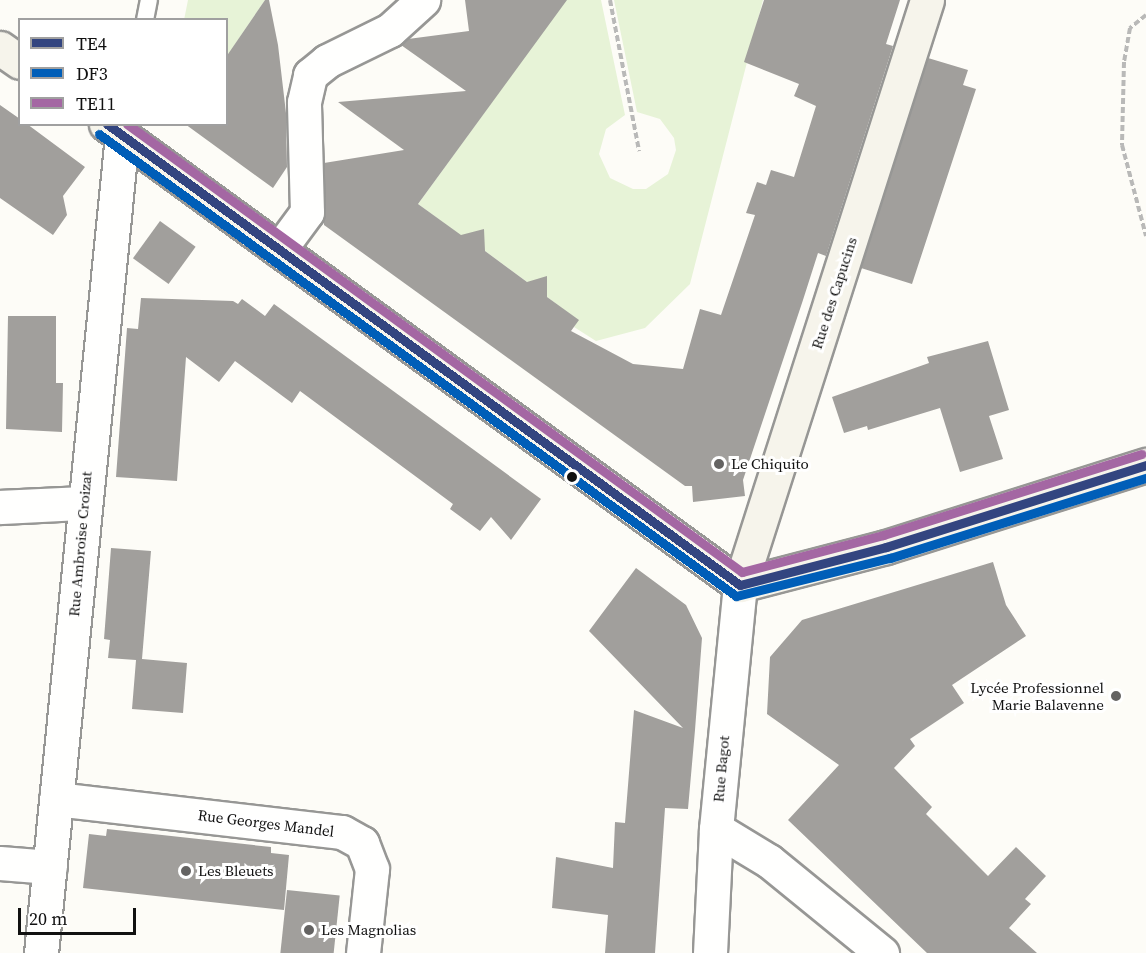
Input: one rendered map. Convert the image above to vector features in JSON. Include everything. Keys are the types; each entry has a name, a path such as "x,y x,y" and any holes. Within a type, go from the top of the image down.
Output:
{"street":[{"path":"279,250 307,212 304,102 310,75 327,61 390,30 423,0"},
{"name":"Rue des Capucins","path":"740,585 927,0"},
{"path":"0,48 18,61"},
{"path":"118,128 279,250 740,585 886,548 1146,465"},
{"name":"Rue Ambroise Croizat","path":"41,953 118,128"},
{"path":"0,507 83,503"},
{"name":"Rue Bagot","path":"710,953 716,829 740,585"},
{"name":"Rue Georges Mandel","path":"56,799 342,832 362,843 372,870 363,953"},
{"path":"716,829 769,861 882,953"},
{"path":"0,863 50,867"}],"lane":[{"path":"145,18 149,0"}],"path":[{"path":"610,0 639,151"},
{"path":"1146,15 1130,28 1124,62 1122,145 1146,236"}],"green space":[{"path":"188,0 265,0 228,55 228,18 184,18"},
{"path":"566,0 601,0 625,115 606,129 599,154 610,178 633,189 646,189 668,174 676,150 674,138 660,119 637,112 614,0 763,0 690,284 645,328 596,341 574,327 578,320 543,294 546,279 531,285 481,248 483,231 467,240 418,204"}],"building":[{"path":"265,0 269,0 278,45 286,113 287,167 273,188 188,126 228,126 228,54"},
{"path":"465,0 567,0 418,204 461,235 484,229 485,251 527,282 547,276 547,297 579,320 571,331 633,364 683,369 700,309 721,315 755,215 746,213 757,182 766,185 771,170 794,177 816,106 794,96 799,84 744,62 764,0 900,0 886,44 893,46 826,256 818,253 743,480 745,496 693,502 692,486 685,486 324,225 324,163 404,150 338,102 466,91 401,45 408,39 469,31"},
{"path":"928,58 968,70 963,85 976,89 912,284 861,268"},
{"path":"0,105 18,118 18,126 30,126 85,167 63,196 67,215 53,235 0,198"},
{"path":"160,221 196,247 169,284 133,258"},
{"path":"141,298 233,301 238,304 242,299 265,316 274,304 541,499 511,540 491,517 480,531 450,509 453,504 300,391 292,403 235,361 219,382 186,357 177,481 116,477 127,328 138,329"},
{"path":"8,316 56,316 56,383 63,383 62,432 6,429"},
{"path":"988,341 1009,410 989,416 1003,459 960,472 940,408 868,430 867,426 844,433 832,397 929,363 927,357"},
{"path":"111,548 151,551 142,659 187,663 183,713 132,709 136,660 108,658 110,640 104,639"},
{"path":"993,562 1006,605 1026,636 952,685 964,703 910,739 915,746 894,768 932,807 926,814 988,876 1016,847 1046,876 1025,899 1031,904 1009,928 1037,953 927,953 788,820 839,765 767,714 770,657 802,620"},
{"path":"636,568 686,605 702,638 695,730 688,809 665,808 655,953 605,953 608,915 552,908 556,857 613,868 615,822 625,823 634,710 683,728 589,631"},
{"name":"Les Bleuets","path":"107,829 271,847 271,853 289,855 284,910 83,888 89,834 106,836"},
{"name":"Les Magnolias","path":"287,890 340,896 334,953 280,953"}],"transit line":[{"name":"TE4","path":"110,126 740,585"},
{"name":"TE11","path":"130,126 742,572 883,535 1142,454"},
{"name":"DF3","path":"99,134 736,596 890,558 1146,478"},
{"name":"TE4","path":"740,585 886,547 1146,465"}],"place":[{"name":"Le Chiquito","path":"719,464"},
{"name":"Lycée Professionnel Marie Balavenne","path":"1116,696"},
{"name":"Les Bleuets","path":"186,871"},
{"name":"Les Magnolias","path":"309,930"}]}
